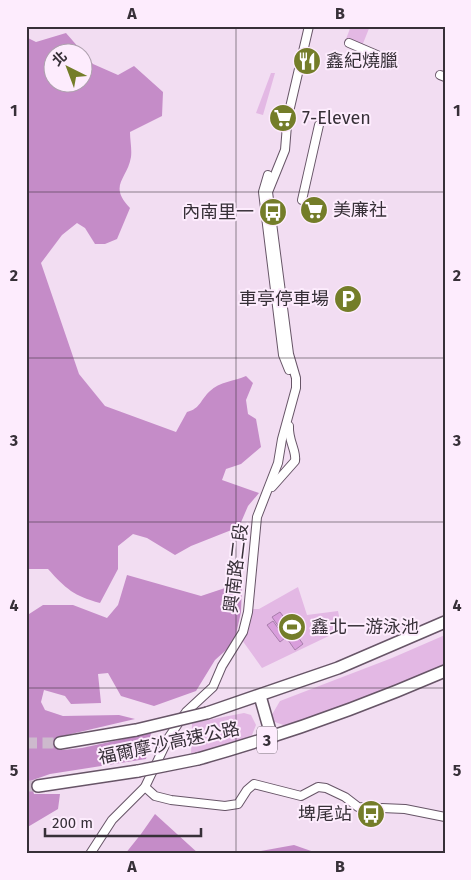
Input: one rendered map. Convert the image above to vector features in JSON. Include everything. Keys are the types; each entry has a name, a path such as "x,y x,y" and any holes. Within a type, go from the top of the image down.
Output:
{"highway":[{"name":"福爾摩沙高速公路","path":"60,743 136,730 207,713 338,668 393,646 445,622"},
{"name":"福爾摩沙高速公路","path":"38,786 138,771 198,759 272,738 334,717 445,671"},
{"path":"260,696 272,738"}],"street":[{"name":"興南路二段","path":"146,787 169,736 186,712 213,687 226,659 243,632 248,612 257,517 278,463 292,399 292,384 283,355 263,192 264,184 278,156 287,125 309,26"},
{"path":"349,43 384,58"},
{"path":"302,200 319,125"},
{"name":"興南路二段","path":"262,503 276,481 295,461 296,456 288,439 290,410"},
{"path":"90,854 112,820 146,787 155,796 225,806 238,804 247,790 254,784 301,796 318,787 326,788 345,796 358,807 410,810 445,817"}],"shaded area":[{"path":"351,26 370,26 362,46 346,39"},
{"path":"66,33 74,42 42,42 42,92 92,92 92,63 118,75 134,66 163,92 162,116 130,132 131,157 121,182 120,194 130,208 117,239 105,244 95,244 85,228 77,223 62,235 41,263 79,374 105,406 176,432 187,412 198,406 214,388 246,376 253,383 246,400 248,414 256,419 261,447 241,464 226,469 222,480 259,493 248,506 239,527 191,546 175,555 147,538 133,534 118,546 118,569 100,603 83,598 71,591 48,569 26,569 26,37 36,42"},
{"path":"271,73 275,73 263,115 256,113"},
{"path":"127,575 201,596 228,587 242,586 241,612 234,643 215,660 196,691 154,706 121,696 108,673 98,674 101,703 71,704 65,696 44,690 41,702 45,710 63,716 119,715 135,719 58,737 62,750 82,748 151,733 146,759 50,774 30,781 34,794 60,794 58,809 26,828 26,616 43,605 73,605 107,618 118,605"},
{"name":"鑫北一游泳池","path":"298,587 307,615 338,611 341,625 336,625 335,633 262,668 242,640 251,609 259,609"},
{"path":"280,612 303,644 295,650 272,617"},
{"path":"273,621 285,638 280,642 267,625"},
{"path":"445,635 445,664 420,677 289,727 272,721 270,718 280,701 392,658"},
{"path":"244,713 251,715 256,725 252,735 233,744 191,754 192,723"},
{"path":"155,814 199,854 125,854"},
{"path":"294,845 314,852 314,854 244,854"}],"tunnel":[{"path":"26,743 60,743"},
{"path":"26,786 38,786"}],"place":[{"name":"鑫紀燒臘","path":"307,61"},
{"name":"7-Eleven","path":"283,118"},
{"name":"美廉社","path":"314,210"},
{"name":"內南里一","path":"273,212"},
{"name":"車亭停車場","path":"348,299"},
{"name":"鑫北一游泳池","path":"292,627"},
{"name":"埤尾站","path":"371,814"}]}
